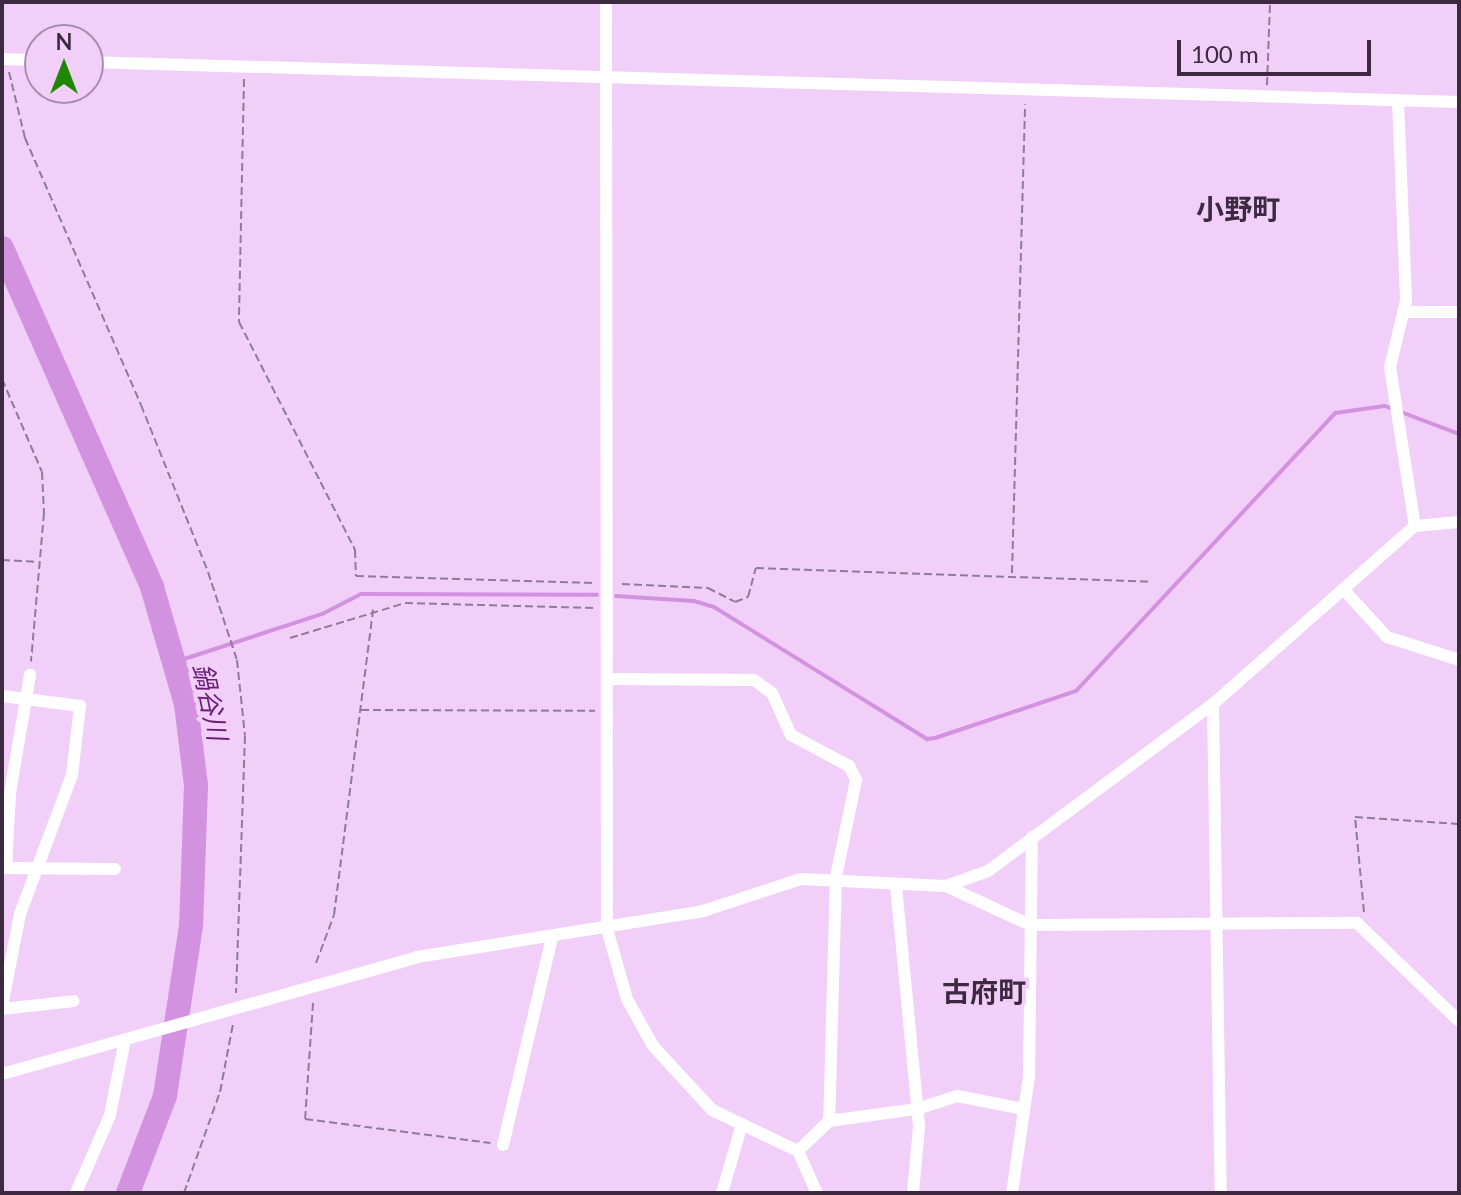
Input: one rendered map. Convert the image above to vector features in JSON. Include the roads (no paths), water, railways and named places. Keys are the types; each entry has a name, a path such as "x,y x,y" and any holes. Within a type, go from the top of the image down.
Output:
{"street":[{"path":"606,2 607,929 627,999 653,1046 712,1110 798,1151 817,1193"},
{"path":"4,59 24,60"},
{"path":"104,62 1459,102"},
{"path":"1398,100 1406,264 1403,312 1390,367 1415,526"},
{"path":"1403,312 1459,312"},
{"path":"2,1074 417,957 607,929 744,901 801,879 836,877 896,886 946,886 988,871 1213,704 1415,526 1459,522"},
{"path":"1344,590 1387,637 1459,660"},
{"path":"30,675 10,793 4,868 115,869"},
{"path":"609,679 754,680 772,693 791,735 849,766 856,780 836,877 829,1121"},
{"path":"2,696 80,706 72,775 20,914 2,1007 74,1001"},
{"path":"1213,704 1221,1193"},
{"path":"1012,1193 1031,1030 1032,837"},
{"path":"896,886 917,1109 913,1193"},
{"path":"946,886 1030,925 1357,923 1459,1021"},
{"path":"503,1145 552,937"},
{"path":"76,1193 110,1115 125,1040"},
{"path":"798,1151 829,1121 917,1109 957,1096 1024,1109"},
{"path":"722,1193 742,1124"}],"waterway":[{"name":"鍋谷川","path":"2,248 152,587 186,704 196,785 191,926 165,1096 128,1193"},
{"path":"616,596 694,601 714,607 927,739 935,738 1076,691 1335,413 1385,406 1459,434"},
{"path":"175,662 322,614 361,594 597,595"}],"district":[{"name":"小野町","path":"1238,208"},
{"name":"古府町","path":"984,991"}]}
